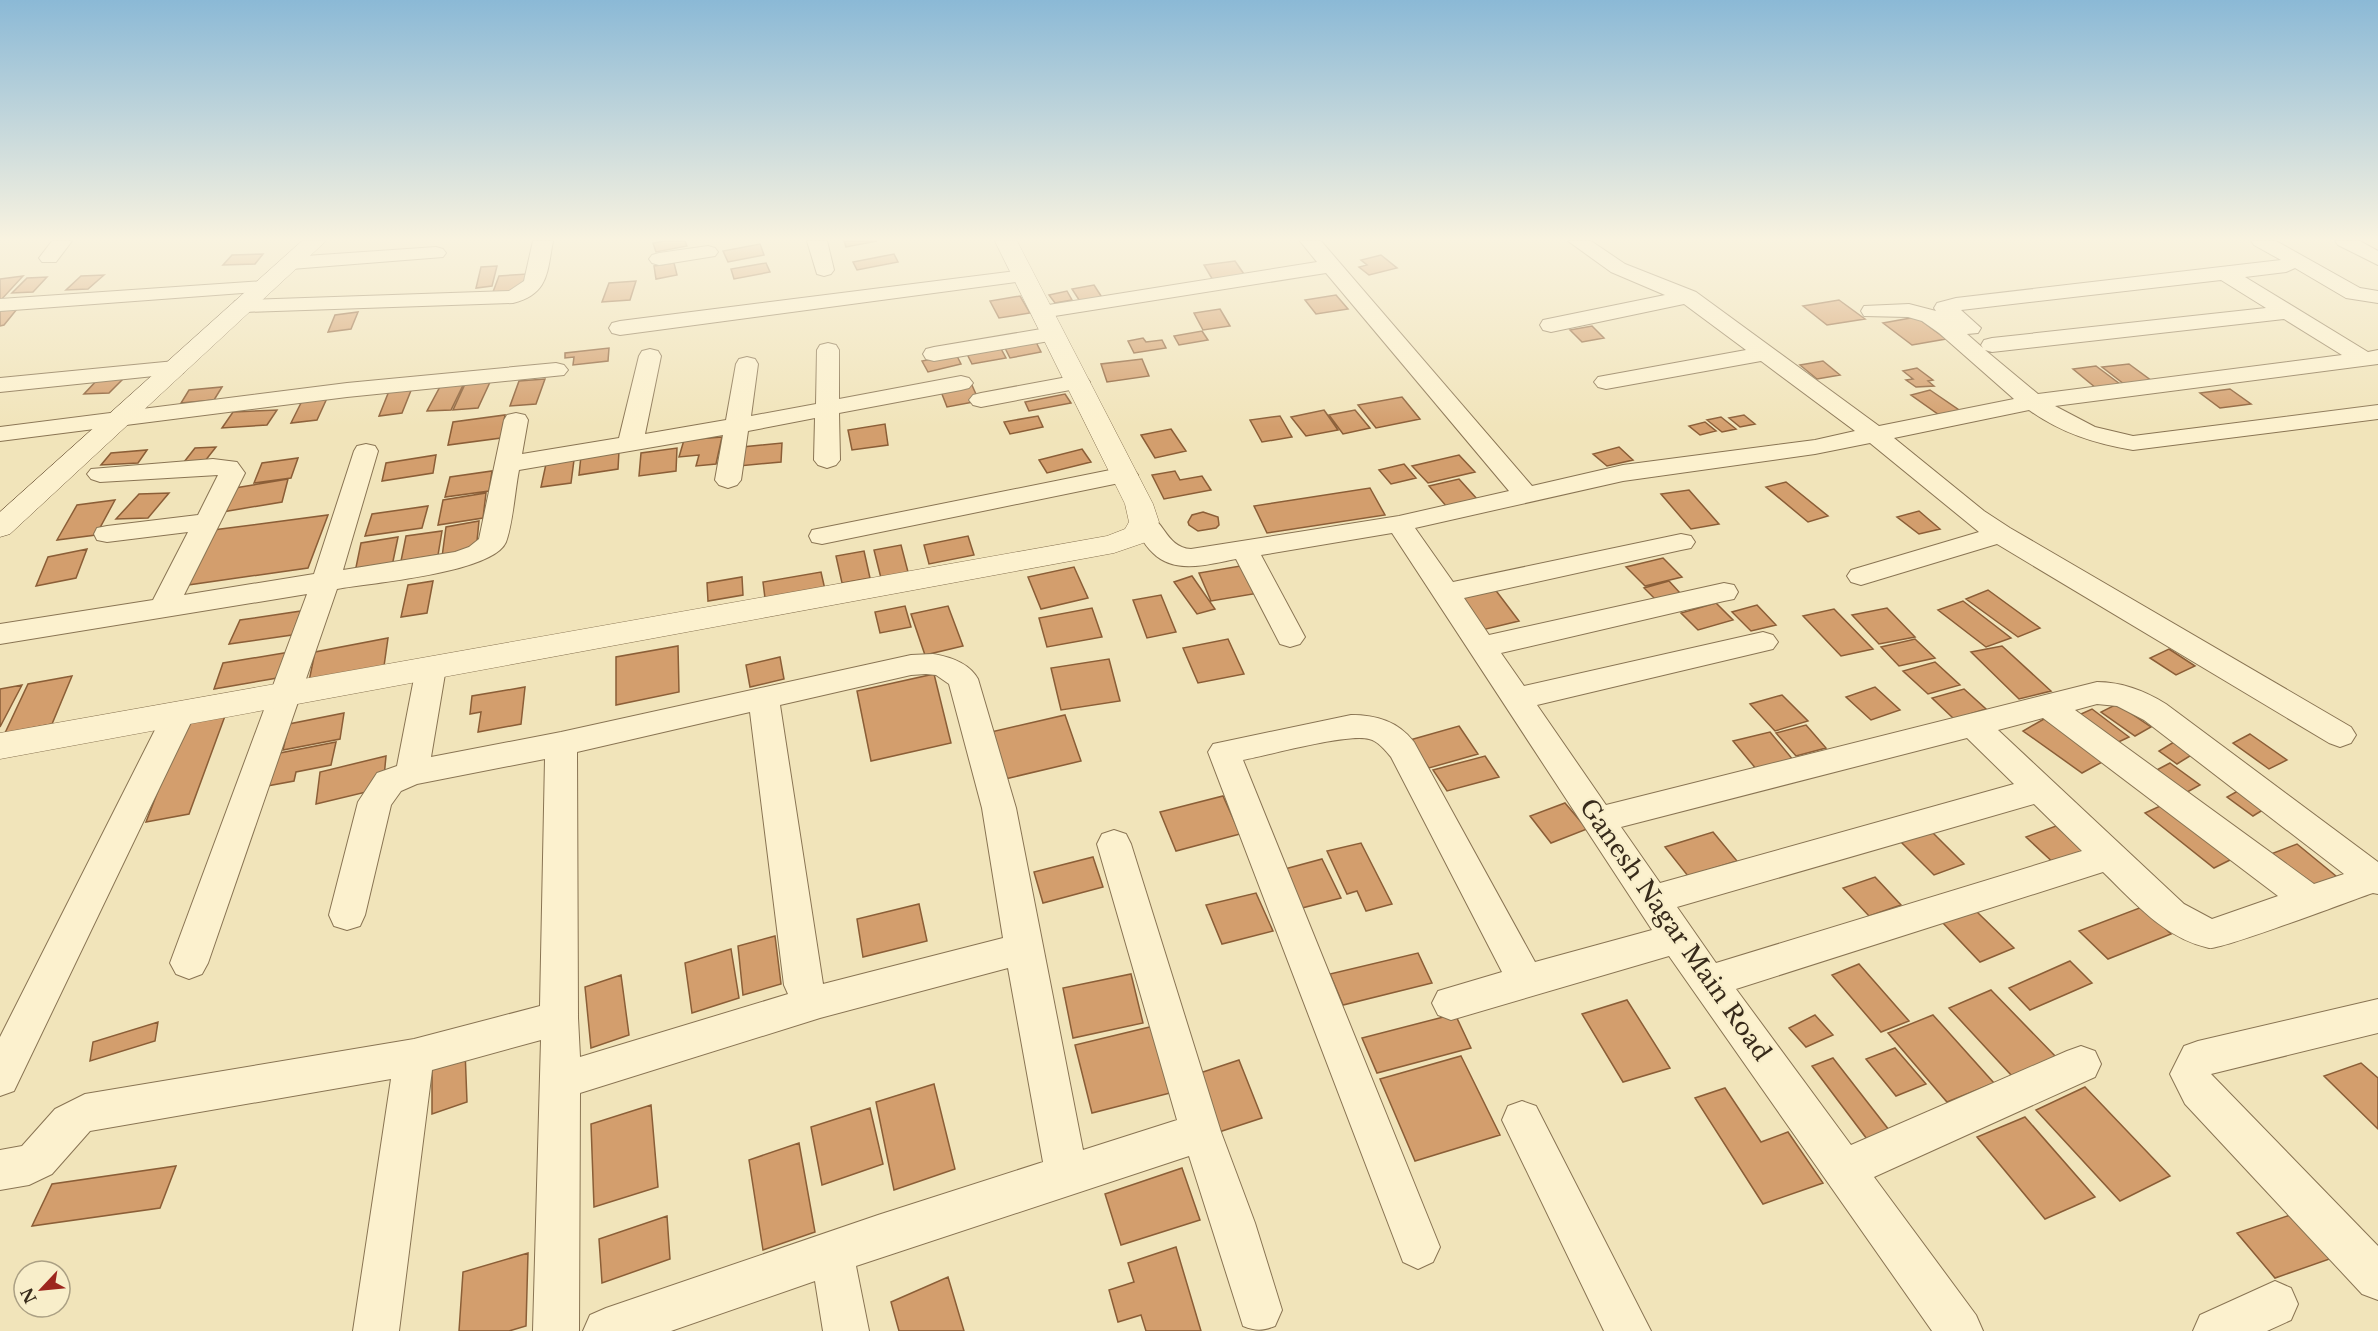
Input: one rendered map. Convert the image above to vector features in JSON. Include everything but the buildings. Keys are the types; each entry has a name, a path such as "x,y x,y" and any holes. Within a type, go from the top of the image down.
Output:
{"street":[{"path":"0,528 246,303"},
{"path":"243,306 330,303"},
{"path":"620,328 813,303"},
{"path":"1037,303 1125,475 1139,504 1144,522 1165,550 1177,558 1245,550 1399,524 1623,473 1815,447 2032,402 2371,358"},
{"path":"934,354 1047,323 1146,303"},
{"path":"1363,303 1526,495"},
{"path":"1551,326 1659,303"},
{"path":"1696,303 1874,434 1975,517 2000,534 2340,735"},
{"path":"1964,303 1945,308 2063,399"},
{"path":"2274,303 2371,358"},
{"path":"1872,311 1898,309 1930,316 2032,402 2098,438 2133,443 2378,412"},
{"path":"1992,345 2289,312"},
{"path":"827,460 828,350"},
{"path":"1606,382 1765,353"},
{"path":"630,444 650,356"},
{"path":"728,480 747,364"},
{"path":"0,386 175,368"},
{"path":"0,434 117,421 376,385 556,369"},
{"path":"981,400 1078,382"},
{"path":"507,464 736,426 961,384"},
{"path":"0,634 460,560 479,553 492,542 516,420"},
{"path":"189,963 326,581 366,451"},
{"path":"100,474 228,467 232,473 164,607"},
{"path":"822,536 1125,475"},
{"path":"107,534 207,522"},
{"path":"0,746 1114,544 1137,535 1144,522"},
{"name":"Ganesh Nagar Main Road","path":"1399,524 1708,982 1960,1331"},
{"path":"1861,576 2000,534"},
{"path":"1446,593 1681,542"},
{"path":"1245,550 1290,637"},
{"path":"1482,647 1724,592"},
{"path":"1517,699 1763,642"},
{"path":"347,915 375,802 390,782 412,773 561,744 911,665 930,663 950,668 963,679 999,808 1067,1177"},
{"path":"412,773 431,668"},
{"path":"1599,820 1972,724 2103,693 2122,694 2138,701 2376,879"},
{"path":"764,698 803,986 809,995 820,1001"},
{"path":"2048,706 2309,900"},
{"path":"0,1078 179,714"},
{"path":"1972,724 2171,915 2193,928 2212,934 2376,879"},
{"path":"1418,1247 1224,752 1351,726 1369,726 1384,730 1396,739 1526,981"},
{"path":"556,1331 561,1045 559,1018 561,744"},
{"path":"1652,900 2039,790"},
{"path":"1114,844 1201,1132 1233,1223 1258,1310"},
{"path":"1708,982 2109,856"},
{"path":"1450,1003 1678,938"},
{"path":"560,1081 820,1001 1023,948"},
{"path":"2378,1016 2198,1059 2190,1074 2199,1090 2378,1278"},
{"path":"0,1170 21,1167 36,1160 73,1118 85,1113 414,1057 559,1018"},
{"path":"376,1331 414,1057"},
{"path":"1844,1169 2081,1064"},
{"path":"1522,1120 1628,1331"},
{"path":"606,1331 922,1221 1067,1177 1201,1132"},
{"path":"832,1253 846,1331"},
{"path":"2216,1331 2275,1304"}]}
